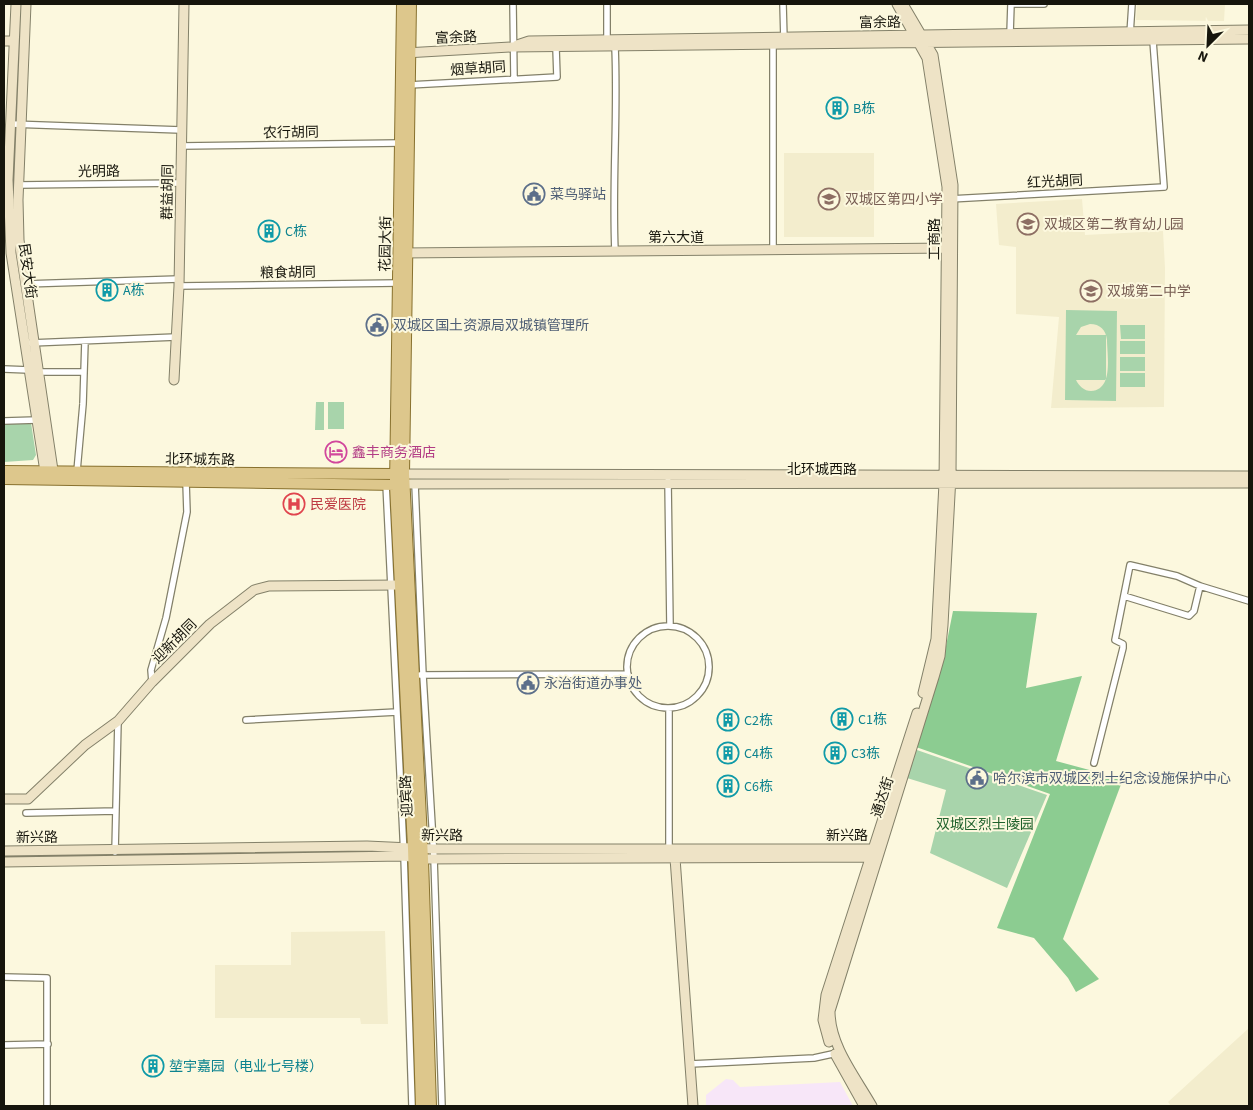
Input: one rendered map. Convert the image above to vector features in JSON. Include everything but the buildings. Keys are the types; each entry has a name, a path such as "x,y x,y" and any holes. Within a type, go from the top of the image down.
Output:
{"main road":[{"name":"民安大街","path":"16,4 14,41 15,124 19,185 19,240 30,343 50,475"},
{"name":"民安大街","path":"26,4 8,197 8,265 30,343"},
{"name":"群益胡同","path":"174,380 179,282 184,4"},
{"name":"花园大街","path":"397,480 405,85 402,4"},
{"name":"花园大街","path":"405,53 411,4"},
{"name":"工商路","path":"897,4 933,55 937,74 951,199 948,479"},
{"name":"工商路","path":"903,4 920,39"},
{"name":"富余路","path":"512,47 528,41 784,41 1130,37 1249,30"},
{"name":"富余路","path":"920,39 1010,34 1130,37 1153,40 1249,39"},
{"path":"4,41 14,41"},
{"name":"富余路","path":"405,53 512,47 615,48 773,45 784,41"},
{"name":"花园大街","path":"397,480 398,283 403,252 400,143 405,85"},
{"name":"第六大道","path":"403,252 951,248"},
{"name":"民安大街","path":"34,371 37,420 50,475"},
{"name":"北环城东路","path":"4,471 186,482 397,480"},
{"name":"北环城东路","path":"4,479 76,471 397,480"},
{"name":"北环城西路","path":"397,480 948,479 1249,476"},
{"name":"北环城西路","path":"397,480 415,484 668,479"},
{"name":"北环城西路","path":"948,479 1249,483"},
{"name":"通达街","path":"864,1106 838,1053 832,1031 830,1011 875,853 940,656 948,479"},
{"name":"迎宾路","path":"397,480 395,585 414,675 400,709 418,853 431,1106"},
{"name":"迎宾路","path":"397,480 414,675 421,1106"},
{"name":"迎新胡同","path":"4,799 28,799 85,746 118,721 152,682 210,624 254,590 269,586 395,585"},
{"name":"新兴路","path":"4,851 875,853"},
{"name":"新兴路","path":"4,862 418,853"},
{"path":"672,854 693,1106"},
{"name":"通达街","path":"838,1053 872,1106"}],"street":[{"path":"512,4 514,78"},
{"path":"607,4 607,40"},
{"path":"783,4 784,41"},
{"path":"1010,34 1011,4 1044,4"},
{"path":"1130,37 1132,4"},
{"name":"红光胡同","path":"951,199 1164,187 1153,40"},
{"path":"773,45 773,250"},
{"name":"烟草胡同","path":"405,85 557,77 556,48"},
{"path":"615,48 617,148 613,206 615,251"},
{"path":"15,124 181,130"},
{"name":"农行胡同","path":"181,146 400,143"},
{"name":"光明路","path":"19,185 181,182"},
{"name":"粮食胡同","path":"25,284 179,282 398,283"},
{"path":"30,343 176,337"},
{"path":"76,471 85,341"},
{"path":"4,369 84,372"},
{"path":"4,421 37,420"},
{"path":"668,479 670,626"},
{"path":"152,682 151,670 166,618 186,512 186,482"},
{"path":"415,484 414,675 628,674"},
{"path":"1094,763 1123,648 1123,644 1115,640 1130,565 1177,576 1200,586 1249,601"},
{"path":"246,720 400,709 395,585"},
{"path":"1124,596 1188,616 1194,611 1200,586"},
{"path":"670,626 684,629 696,636 705,648 710,661 709,675 700,694 683,706 669,709 656,707 644,701 635,692 628,674 629,654 635,642 645,633 657,628 670,626"},
{"path":"669,709 672,854"},
{"path":"116,861 118,721"},
{"path":"26,813 116,812"},
{"path":"412,1106 418,853"},
{"path":"418,853 442,1106"},
{"path":"4,977 47,978 48,1044 46,1106"},
{"path":"4,1045 48,1044"},
{"path":"690,1064 814,1058 838,1053"}],"shaded area":[{"path":"1137,4 1225,4 1224,21 1136,20"},
{"name":"双城区第四小学","path":"784,153 874,153 874,237 784,237"},
{"name":"双城第二中学","path":"1082,199 1085,235 1163,231 1165,268 1164,407 1051,408 1059,317 1016,314 1016,247 999,245 996,204"},
{"path":"385,931 388,1024 361,1024 360,1018 215,1018 215,965 291,965 291,932"},
{"path":"1249,1028 1249,1106 1171,1106 1168,1102"},
{"path":"726,1079 733,1080 740,1087 840,1082 853,1106 706,1106 706,1095"}],"green space":[{"path":"1066,310 1117,311 1116,401 1065,400","holes":["1090,324 1100,326 1106,335 1076,335 1081,327","1106,335 1108,362 1106,378","1076,380 1105,380 1098,389 1088,391 1082,388"]},
{"path":"1120,325 1145,325 1145,339 1121,339"},
{"path":"1120,341 1145,341 1145,354 1120,354"},
{"path":"1120,357 1145,357 1145,371 1120,371"},
{"path":"1120,373 1145,373 1145,387 1120,387"},
{"path":"316,402 324,402 324,430 315,430"},
{"path":"328,402 344,402 344,429 328,429"},
{"path":"4,423 31,423 36,455 33,460 4,462"},
{"path":"953,611 1037,613 1026,688 1082,676 1056,761 1123,779 1063,939 1099,979 1076,992 1068,978 1034,938 997,928 1050,794 916,747 944,656"},
{"name":"双城区烈士陵园","path":"914,749 1047,795 1007,888 930,853 946,790 907,778"}],"place":[{"name":"B栋","path":"837,108"},
{"name":"菜鸟驿站","path":"534,194"},
{"name":"双城区第四小学","path":"829,199"},
{"name":"双城区第二教育幼儿园","path":"1028,224"},
{"name":"C栋","path":"269,231"},
{"name":"A栋","path":"107,290"},
{"name":"双城第二中学","path":"1091,291"},
{"name":"双城区国土资源局双城镇管理所","path":"377,325"},
{"name":"鑫丰商务酒店","path":"336,452"},
{"name":"民爱医院","path":"294,504"},
{"name":"永治街道办事处","path":"528,683"},
{"name":"C1栋","path":"842,719"},
{"name":"C2栋","path":"728,720"},
{"name":"C4栋","path":"728,753"},
{"name":"C3栋","path":"835,753"},
{"name":"哈尔滨市双城区烈士纪念设施保护中心","path":"977,778"},
{"name":"C6栋","path":"728,786"},
{"name":"堃宇嘉园（电业七号楼）","path":"153,1066"}]}
